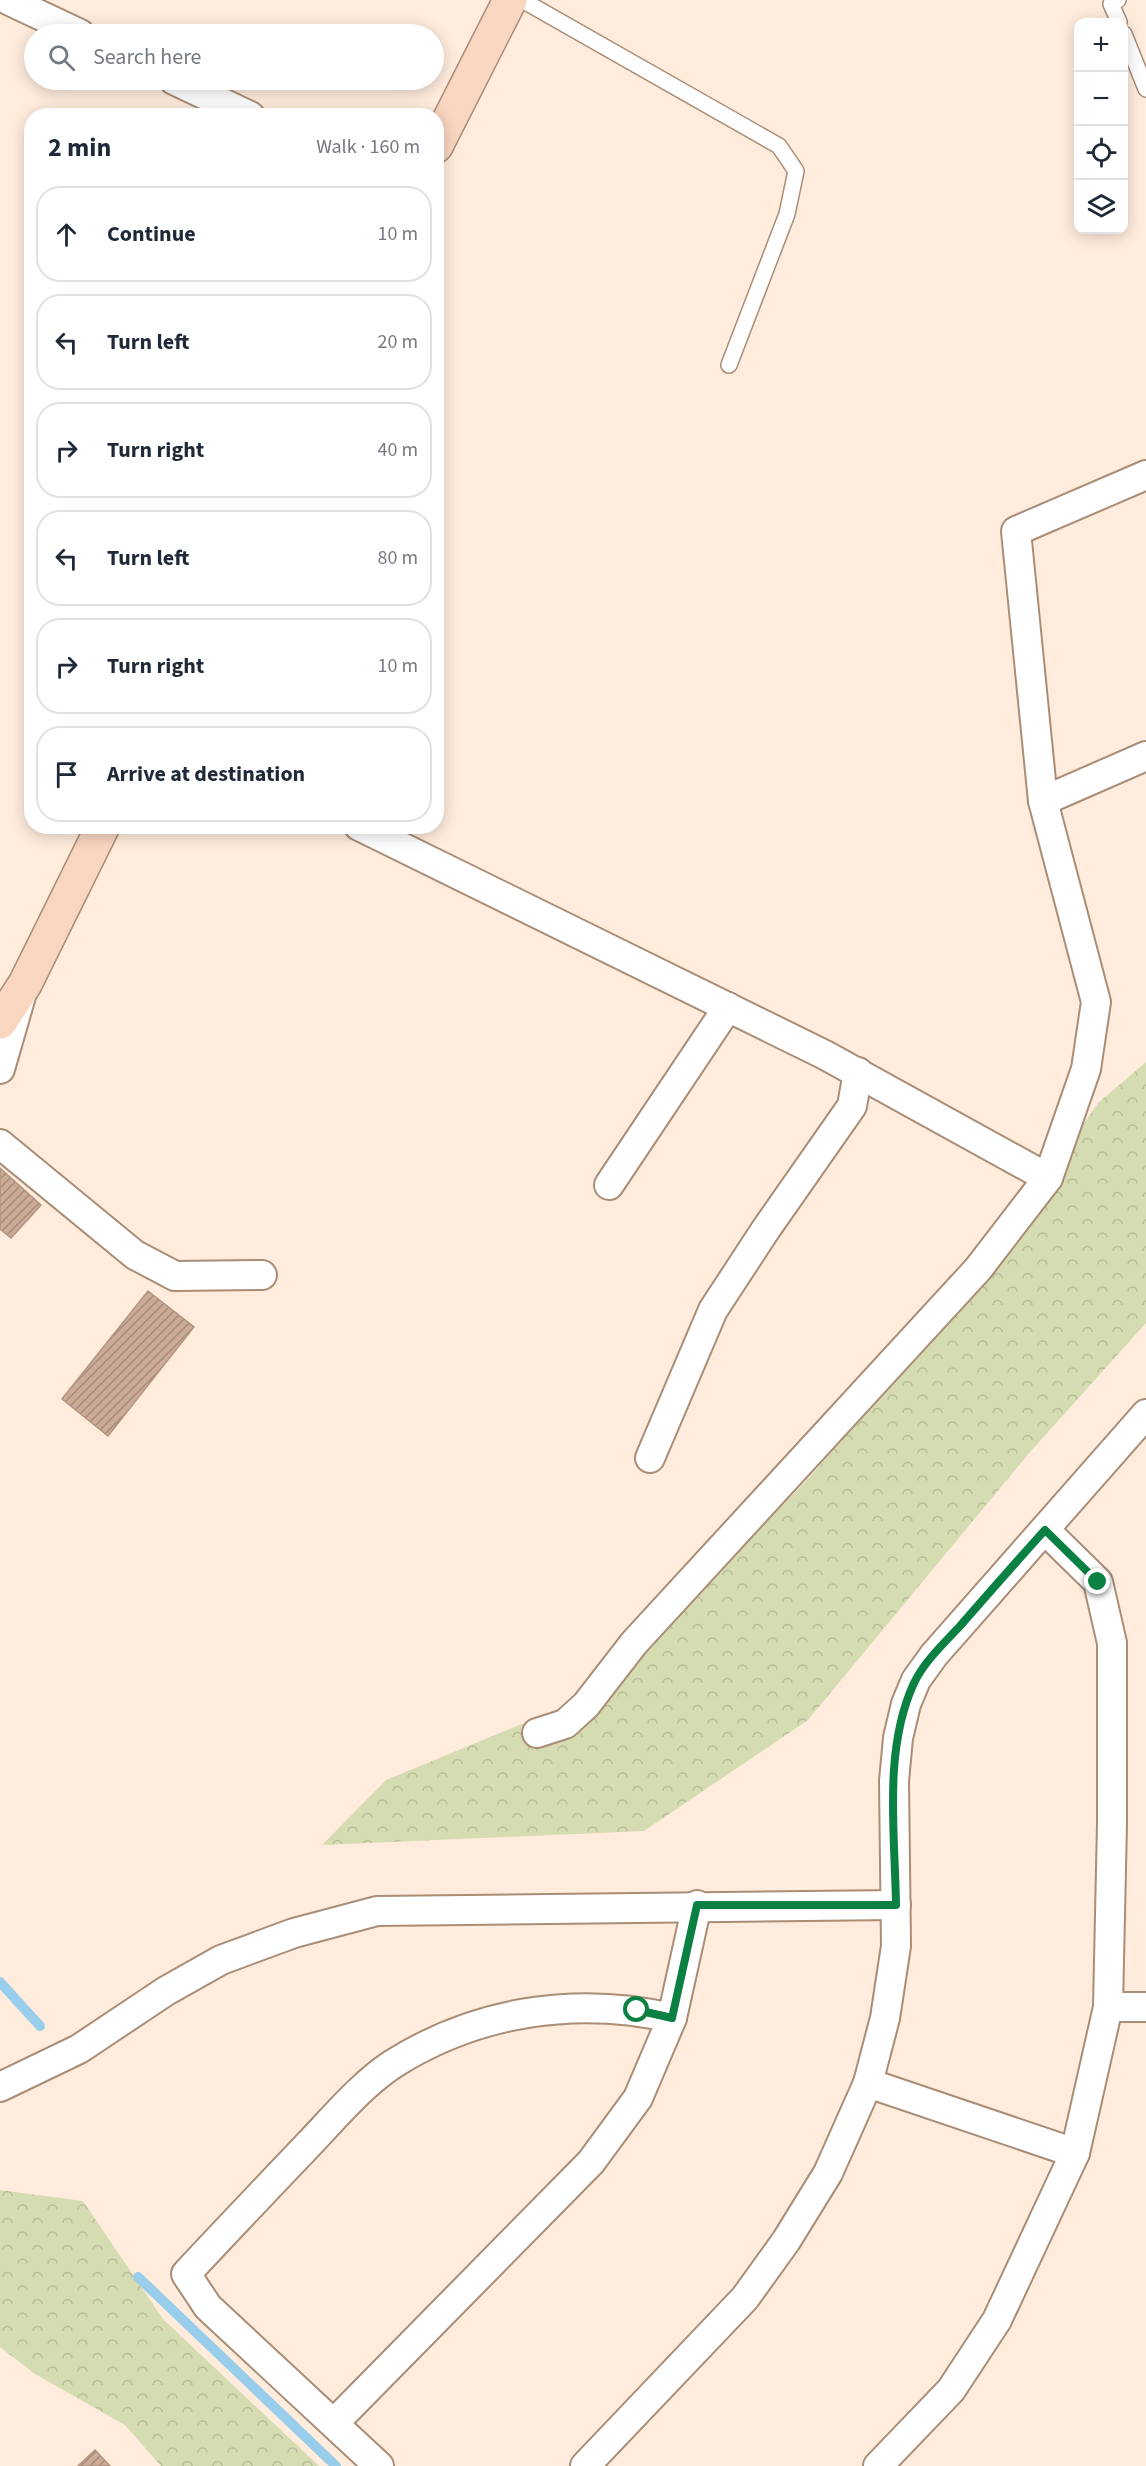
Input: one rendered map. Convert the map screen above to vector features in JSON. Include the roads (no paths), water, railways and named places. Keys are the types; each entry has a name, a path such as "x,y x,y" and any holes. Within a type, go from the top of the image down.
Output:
{"street":[{"path":"8,0 59,24"},
{"path":"444,130 510,0"},
{"path":"195,90 233,108"},
{"path":"537,1733 565,1724 586,1705 634,1643 978,1269 1048,1178 1086,1069 1096,1002 1043,801 1016,531 1146,475"},
{"path":"1043,801 1146,756"},
{"path":"0,1022 25,984 99,834"},
{"path":"375,834 858,1072 1048,1178"},
{"path":"0,1069 25,984"},
{"path":"609,1185 728,1007"},
{"path":"650,1458 713,1310 765,1229 852,1106 858,1072"},
{"path":"0,1144 135,1255 175,1276 262,1275"},
{"path":"585,2466 745,2298 786,2241 828,2173 868,2083 888,1998 896,1946 894,1781 898,1738 906,1704 916,1680 934,1655 1146,1414"},
{"path":"878,2466 951,2390 997,2320 1076,2153 1108,2007 1112,1823 1112,1643 1098,1582 1045,1530"},
{"path":"0,2087 79,2049 166,1991 221,1960 294,1933 377,1911 697,1905 896,1905"},
{"path":"334,2423 591,2162 638,2098 672,2018 697,1905"},
{"path":"379,2466 208,2307 186,2274 353,2098 392,2065 445,2036 502,2016 571,2007 637,2010 672,2018"},
{"path":"1108,2007 1146,2007"},
{"path":"868,2083 1076,2153"}],"lane":[{"path":"522,0 779,146 796,171 787,214 729,365"},
{"path":"1117,18 1111,4 1118,0"},
{"path":"1128,44 1146,89"}],"waterway":[{"path":"0,1982 40,2026"},
{"path":"138,2277 336,2466"}]}
